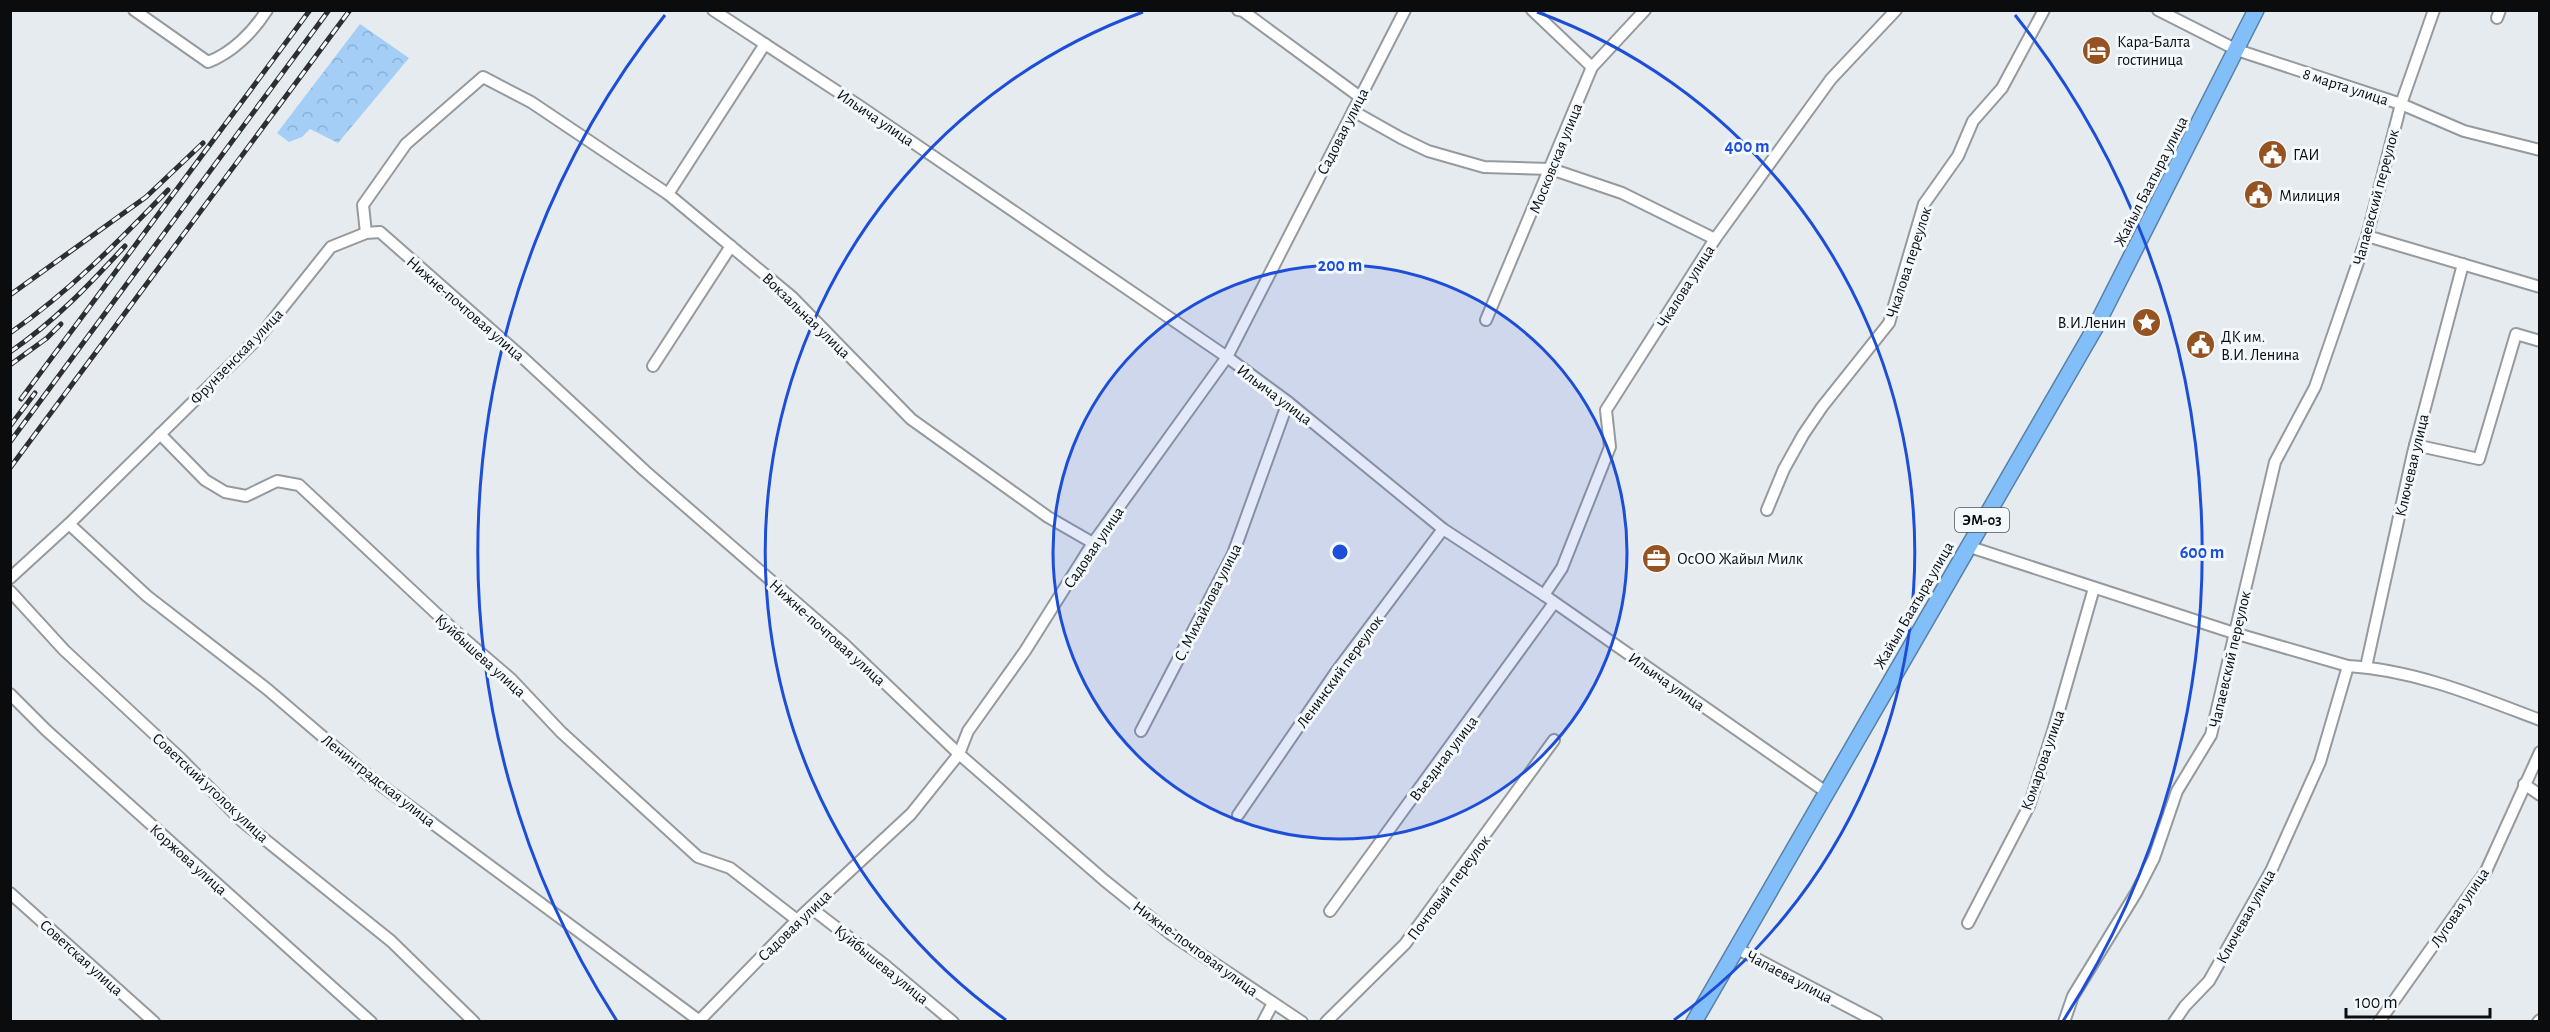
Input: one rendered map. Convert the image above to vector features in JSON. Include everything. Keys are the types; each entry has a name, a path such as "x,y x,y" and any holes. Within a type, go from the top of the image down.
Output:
{"highway":[{"name":"Жайыл Баатыра улица","path":"1694,1022 2095,328 2256,10"}],"street":[{"path":"134,10 208,62 223,57 258,25 267,10"},
{"name":"Ильича улица","path":"713,10 858,105 1227,357 1288,402 1443,529 1544,595 1826,792"},
{"path":"1238,10 1243,11 1360,97"},
{"name":"Садовая улица","path":"699,1021 797,920 911,814 959,754 968,731 1025,651 1093,543 1227,357 1405,10"},
{"path":"1532,10 1592,67"},
{"name":"Московская улица","path":"1486,320 1592,67 1645,10"},
{"name":"Чкалова улица","path":"1544,595 1562,568 1610,447 1606,410 1715,239 1830,79 1896,10"},
{"name":"Чкалова переулок","path":"1767,510 1784,469 1809,426 1889,323 1924,204 1958,156 1973,121 2002,88 2044,10"},
{"name":"8 марта улица","path":"2158,10 2237,50 2401,105 2464,131 2540,150"},
{"name":"Чапаевский переулок","path":"2064,1022 2073,996 2136,893 2154,858 2177,791 2211,735 2275,462 2315,387 2367,236 2401,105 2433,10"},
{"path":"668,194 765,44"},
{"name":"Вокзальная улица","path":"366,233 363,205 406,144 483,77 531,102 668,194 792,297 910,418 1048,518 1093,543"},
{"path":"1353,111 1428,151 1484,167 1551,169 1622,194 1715,239"},
{"name":"Нижне-почтовая улица","path":"366,233 380,232 521,356 645,471 844,644 959,754 1104,880 1172,935 1302,1022"},
{"name":"Фрунзенская улица","path":"10,578 69,524 260,336 331,247 366,233"},
{"path":"2367,236 2540,287"},
{"path":"653,366 731,246"},
{"name":"Ключевая улица","path":"2366,667 2415,445 2463,264"},
{"path":"2415,445 2479,459 2516,334 2540,341"},
{"name":"С. Михайлова улица","path":"1141,731 1233,554 1288,402"},
{"name":"Куйбышева улица","path":"160,434 205,480 225,492 246,496 277,482 299,485 454,630 511,679 577,747 698,857 730,868 797,920"},
{"name":"Ленинградская улица","path":"69,524 147,596 267,689 370,777 699,1021"},
{"name":"Ленинский переулок","path":"1238,815 1336,672 1443,529"},
{"path":"1967,546 2234,633 2348,666 2366,667 2447,684 2540,720"},
{"name":"Комарова улица","path":"1968,923 2029,806 2094,588"},
{"name":"Советский уголок улица","path":"10,591 64,650 179,757 242,821 391,941 474,1022"},
{"name":"Въездная улица","path":"1330,912 1554,603"},
{"name":"Ключевая улица","path":"2174,1022 2185,1006 2209,981 2271,871 2320,762 2348,666"},
{"name":"Коржова улица","path":"10,694 46,730 371,1022"},
{"name":"Почтовый переулок","path":"1326,1022 1405,944 1554,740"},
{"name":"Луговая улица","path":"2379,1022 2486,871 2540,752"},
{"path":"2524,784 2540,795"},
{"name":"Советская улица","path":"10,894 154,1022"},
{"name":"Куйбышева улица","path":"811,908 953,1022"},
{"name":"Чапаева улица","path":"1736,948 1877,1022"},
{"path":"1263,1022 1273,1003"}],"green space":[{"path":"360,24 409,58 338,143 310,129 302,137 289,142 277,133"}],"railway":[{"path":"21,399 310,10"},
{"path":"10,442 329,10"},
{"path":"10,468 350,10"},
{"path":"10,295 146,197 203,143"},
{"path":"10,333 73,283 168,190"},
{"path":"10,352 56,315 125,246"},
{"path":"10,365 47,338 61,324"},
{"path":"10,426 35,393"}],"place":[{"name":"Кара-Балта гостиница","path":"2096,50"},
{"name":"ГАИ","path":"2272,154"},
{"name":"Милиция","path":"2258,195"},
{"name":"В.И.Ленин","path":"2147,322"},
{"name":"ДК им. В.И. Ленина","path":"2200,345"},
{"name":"ОсОО Жайыл Милк","path":"1656,558"}]}
